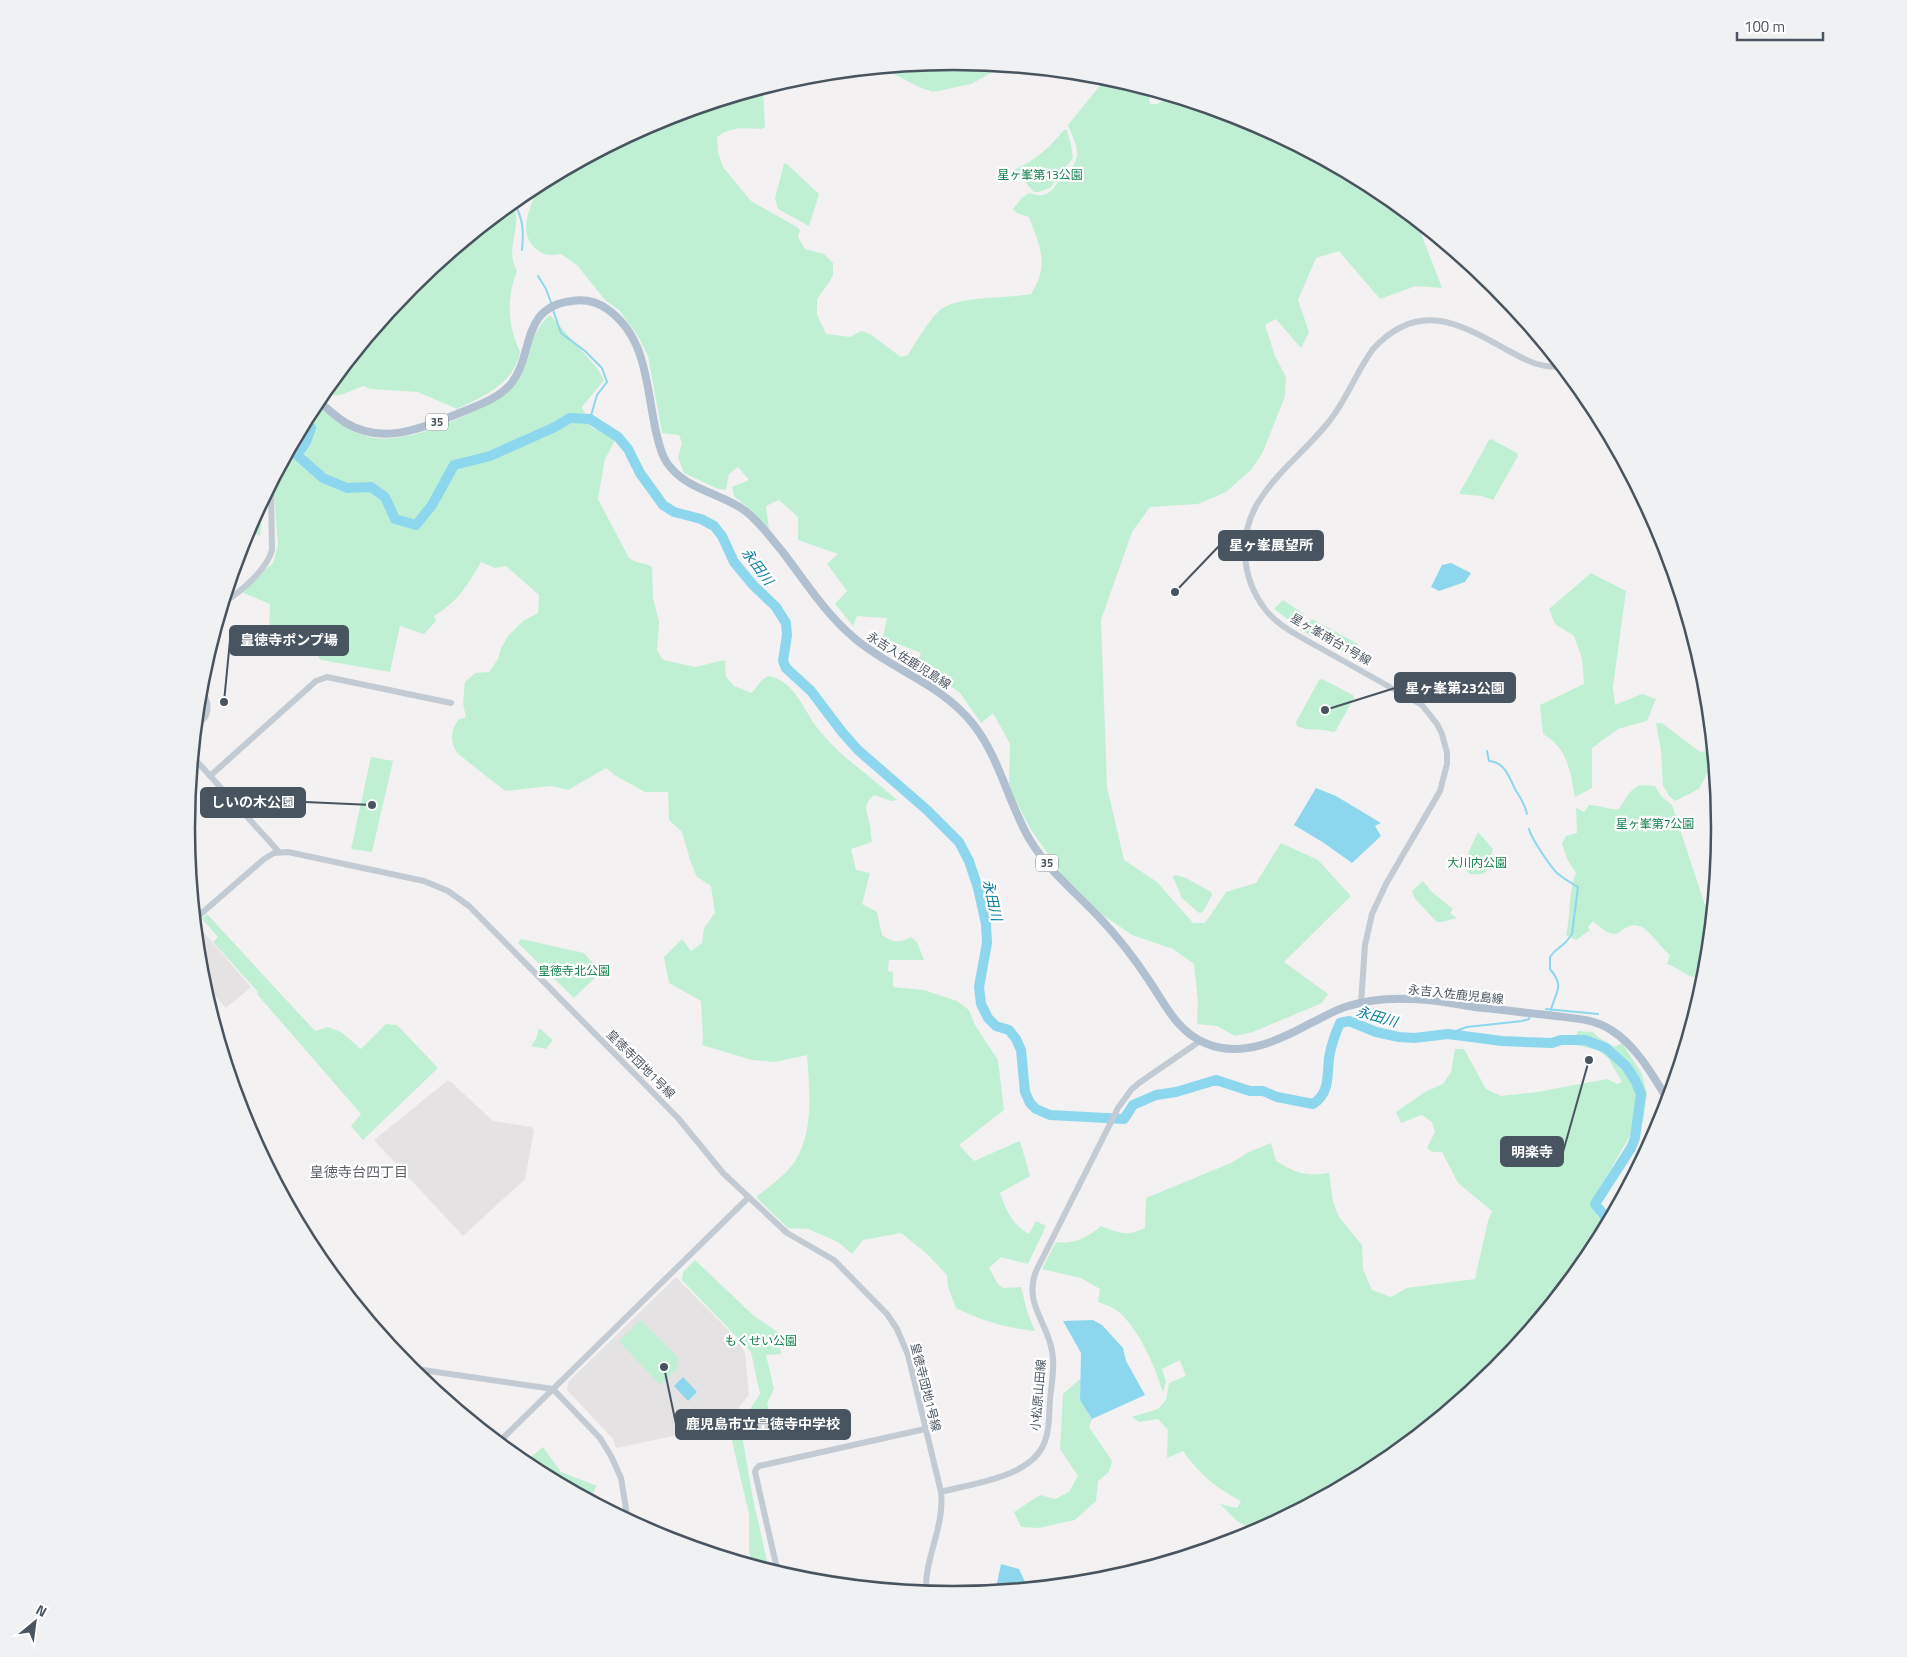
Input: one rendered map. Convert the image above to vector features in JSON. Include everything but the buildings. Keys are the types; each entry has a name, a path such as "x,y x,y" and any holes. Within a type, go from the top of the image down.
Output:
{"main road":[{"name":"永吉入佐鹿児島線","path":"324,406 350,426 373,433 401,434 437,422 498,395 516,377 534,325 551,307 571,301 592,302 606,308 627,330 640,351 661,450 670,467 682,478 728,500 749,513 765,530 826,608 854,638 878,656 927,683 965,713 989,747 1018,818 1034,846 1049,866 1101,919 1134,959 1173,1018 1190,1035 1208,1045 1230,1048 1256,1047 1290,1034 1335,1010 1361,1004 1408,998 1572,1018 1602,1024 1624,1038 1636,1051 1664,1094"}],"street":[{"name":"星ヶ峯南台1号線","path":"1361,1004 1365,945 1372,914 1386,884 1440,791 1447,764 1445,744 1437,724 1422,705 1297,635 1283,626 1266,610 1255,593 1246,569 1245,548 1249,521 1264,493 1328,423 1373,349 1381,340 1396,330 1424,321 1434,320 1455,324 1467,328 1538,365 1554,366"},
{"path":"231,598 261,570 270,557 272,550 270,499"},
{"path":"210,776 316,681 327,677 451,703"},
{"path":"203,720 208,711 207,699"},
{"path":"198,763 278,852 264,859 200,915"},
{"name":"皇徳寺団地1号線","path":"278,852 301,853 415,879 439,886 469,906 678,1118 712,1162 748,1198 788,1233 834,1260 887,1314 898,1329 908,1355 941,1492"},
{"name":"小松原山田線","path":"941,1492 1020,1469 1035,1458 1045,1442 1048,1431 1053,1359 1049,1340 1033,1301 1033,1278 1118,1108 1131,1090 1200,1041"},
{"path":"503,1438 748,1198"},
{"path":"422,1370 553,1389 600,1438 611,1456 621,1478 627,1513"},
{"path":"776,1565 755,1472 759,1466 925,1429"},
{"path":"926,1586 926,1574 942,1506 941,1492"}],"shaded area":[{"path":"201,930 251,987 226,1008 214,995"},
{"path":"447,1081 450,1081 493,1121 532,1127 534,1131 525,1179 463,1236 374,1140"},
{"path":"676,1277 732,1334 745,1352 749,1395 733,1415 721,1426 616,1448 613,1439 567,1390 569,1381"}],"green space":[{"path":"954,70 994,72 971,84 933,92 892,73"},
{"path":"1101,85 1149,96 1150,104 1166,101 1244,128 1289,148 1333,172 1375,198 1420,231 1442,288 1416,286 1380,299 1339,251 1316,258 1298,300 1309,332 1301,348 1276,319 1265,325 1275,356 1286,377 1285,396 1263,452 1251,470 1226,492 1198,504 1150,507 1132,532 1101,620 1107,787 1124,860 1157,882 1193,923 1205,923 1226,892 1256,883 1281,843 1318,860 1351,896 1284,962 1328,994 1322,1003 1253,1032 1235,1036 1217,1026 1197,1024 1198,1002 1194,964 1173,949 1132,935 1103,915 1063,875 1031,830 1009,787 1010,744 993,713 981,723 960,693 917,662 921,653 883,638 887,618 857,616 853,626 835,604 847,591 827,564 838,554 798,540 798,517 779,500 766,506 769,529 734,496 732,487 749,480 738,467 729,474 726,490 718,489 684,473 678,457 682,443 679,435 662,433 648,356 638,336 619,310 605,300 577,265 561,254 549,255 539,251 528,239 526,231 526,223 534,197 574,172 618,148 663,128 710,110 763,95 765,127 761,129 733,129 717,137 718,152 723,167 751,201 800,230 798,237 805,249 824,254 833,263 833,275 817,299 817,315 826,334 850,337 861,331 870,334 901,357 908,355 929,322 943,308 974,299 1031,294 1040,274 1041,255 1029,217 1017,213 1013,209 1029,193 1042,195 1050,192 1074,164 1077,155 1076,147 1068,125"},
{"name":"星ヶ峯第13公園","path":"1064,130 1067,130 1073,158 1050,188 1034,192 1014,170 1042,153"},
{"path":"784,164 787,164 819,194 809,226 778,209 775,198"},
{"path":"515,211 516,228 512,253 517,271 511,292 510,312 513,332 520,352 511,373 504,381 487,394 457,409 418,392 370,389 364,386 344,394 332,395 383,328 417,292 453,258"},
{"path":"550,315 597,368 604,380 582,407 591,427 616,439 605,459 598,499 629,558 652,567 653,598 659,622 657,650 663,660 695,667 725,660 726,677 734,686 752,693 761,681 768,676 777,679 792,690 828,740 846,758 897,800 891,801 874,795 870,799 866,809 872,842 851,849 856,870 870,873 862,904 877,912 882,935 896,941 903,941 911,937 917,942 924,960 889,960 888,971 893,972 893,987 924,990 957,1001 969,1010 975,1025 998,1060 1004,1110 959,1145 974,1161 1020,1141 1030,1176 1000,1193 1010,1216 1023,1230 1029,1234 1036,1221 1046,1226 1028,1264 1001,1257 989,1268 998,1284 1003,1288 1021,1287 1027,1311 1035,1331 994,1323 956,1308 948,1287 947,1275 926,1253 901,1233 863,1240 852,1254 838,1242 808,1229 788,1228 756,1197 786,1172 796,1160 804,1142 809,1117 807,1055 775,1062 752,1060 702,1045 701,1001 669,983 664,957 682,939 691,951 702,943 704,928 715,913 711,886 697,877 682,832 669,820 668,792 645,792 616,776 606,768 568,790 551,786 505,791 457,753 453,744 454,727 459,719 466,718 463,703 465,682 475,673 489,672 498,659 501,648 508,636 523,621 538,613 539,595 506,566 495,568 481,562 461,593 434,616 436,621 424,634 400,626 390,672 321,660 311,648 298,653 269,633 270,604 239,591 273,563 278,545 274,491 322,409 346,427 372,438 401,437 436,427 484,406 510,390 522,374 534,339 543,322"},
{"path":"1491,439 1517,453 1518,456 1493,500 1482,496 1459,494 1489,440"},
{"path":"262,518 260,536 255,534"},
{"path":"1591,573 1626,591 1613,687 1615,705 1642,694 1656,699 1647,721 1618,729 1592,748 1592,788 1575,797 1563,753 1558,746 1543,734 1540,705 1584,684 1582,659 1574,636 1555,624 1549,609"},
{"path":"1283,600 1304,614 1297,626 1274,609"},
{"path":"1312,619 1358,644 1352,655 1304,632"},
{"path":"1322,679 1353,695 1354,698 1335,732 1303,729 1297,726 1296,722 1319,680"},
{"path":"1656,723 1662,723 1700,752 1708,751 1709,769 1699,789 1675,801 1670,797 1663,786 1661,751"},
{"path":"371,757 393,761 372,852 351,849"},
{"name":"星ヶ峯第7公園","path":"1639,785 1655,786 1662,797 1672,805 1707,911 1697,978 1667,964 1670,955 1648,932 1637,925 1628,926 1613,934 1605,931 1593,921 1588,927 1590,930 1576,940 1566,935 1573,881 1576,873 1567,859 1562,844 1566,836 1577,833 1576,808 1584,812 1589,805 1619,809 1629,793"},
{"name":"大川内公園","path":"1478,832 1493,849 1486,872 1470,874 1462,866"},
{"path":"1175,875 1186,878 1211,892 1212,895 1203,912 1199,913 1182,898 1173,877"},
{"path":"1423,881 1432,892 1453,909 1450,913 1457,918 1437,922 1415,899 1412,891"},
{"path":"207,914 315,1031 328,1027 341,1032 361,1049 386,1024 397,1025 438,1068 363,1140 351,1126 361,1114 213,942 218,937 202,919"},
{"name":"皇徳寺北公園","path":"521,939 584,953 601,972 574,998 518,943"},
{"path":"539,1028 553,1040 546,1049 531,1046 536,1039"},
{"path":"1578,1031 1593,1032 1615,1047 1622,1043 1642,1074 1647,1094 1643,1122 1628,1139 1591,1203 1597,1215 1602,1220 1584,1250 1524,1329 1454,1399 1415,1430 1375,1459 1289,1509 1248,1527 1237,1521 1220,1504 1237,1508 1241,1501 1209,1480 1195,1467 1183,1451 1167,1458 1168,1430 1158,1419 1139,1422 1132,1417 1158,1409 1166,1400 1169,1383 1186,1376 1180,1360 1162,1369 1166,1381 1163,1392 1151,1360 1128,1321 1118,1311 1098,1302 1100,1289 1081,1278 1042,1269 1056,1242 1075,1241 1091,1234 1101,1226 1123,1233 1145,1228 1146,1198 1231,1163 1247,1153 1271,1143 1276,1161 1290,1169 1307,1174 1329,1173 1333,1202 1339,1217 1362,1245 1363,1269 1372,1290 1391,1297 1407,1288 1475,1279 1492,1211 1458,1183 1442,1152 1432,1152 1427,1148 1435,1132 1432,1122 1422,1115 1401,1123 1396,1112 1425,1092 1443,1084 1451,1072 1455,1049 1464,1049 1486,1089 1501,1096 1537,1092 1607,1079 1618,1084 1622,1082 1608,1058 1598,1050 1575,1045 1574,1040"},
{"name":"もくせい公園","path":"695,1260 754,1316 778,1332 781,1354 766,1355 774,1389 767,1404 771,1419 757,1421 747,1429 741,1423 760,1394 751,1352 682,1280 683,1272"},
{"path":"641,1320 679,1358 676,1370 660,1385 619,1341"},
{"path":"1081,1378 1080,1400 1092,1419 1089,1427 1112,1461 1109,1472 1098,1481 1096,1501 1075,1520 1039,1528 1021,1527 1014,1512 1040,1495 1055,1499 1069,1492 1078,1476 1060,1449 1063,1394"},
{"path":"742,1435 753,1499 768,1563 751,1559 749,1551 749,1514 731,1437"},
{"path":"543,1447 561,1472 597,1486 592,1494 589,1493 530,1457"}],"water":[{"path":"1451,563 1471,573 1465,582 1439,591 1431,587 1442,565"},
{"path":"1316,788 1336,796 1381,823 1375,826 1381,836 1352,863 1294,825"},
{"path":"1093,1320 1102,1325 1123,1348 1126,1361 1145,1395 1092,1419 1080,1400 1081,1353 1063,1321"},
{"path":"683,1377 697,1392 688,1401 674,1386"},
{"path":"1001,1564 1019,1569 1025,1582 1025,1583 996,1585"}],"waterway":[{"path":"517,209 522,225 522,250"},
{"path":"538,276 546,289 552,305"},
{"path":"553,310 561,333 585,351 602,368 607,382 597,395 590,419"},
{"name":"永田川","path":"310,427 306,442 297,455 323,478 347,488 371,487 385,497 395,519 416,525 432,505 454,465 490,456 555,427 570,418 590,419 618,437 628,449 640,473 663,505 674,512 701,519 714,526 722,536 734,562 753,585 776,607 786,623 787,635 783,661 786,668 811,691 858,750 927,810 959,842 969,861 978,888 986,924 987,943 979,987 981,1004 988,1018 996,1026 1009,1030 1016,1039 1021,1050 1025,1092 1030,1103 1036,1109 1050,1115 1124,1119 1133,1105 1156,1095 1176,1092 1216,1080 1250,1091 1263,1091 1277,1097 1313,1104 1322,1095 1327,1084 1329,1058 1338,1027 1340,1023 1349,1021 1376,1032 1399,1037 1414,1038 1448,1034 1502,1041 1552,1043 1561,1040 1585,1040 1606,1048 1626,1066 1641,1094 1635,1138 1631,1148 1595,1204 1605,1216"},
{"path":"1487,751 1489,761 1499,764 1506,771 1524,804 1527,814"},
{"path":"1529,829 1537,845 1557,873 1578,887 1572,934 1550,957 1550,969 1555,975 1558,985 1551,1010"},
{"path":"1546,1009 1598,1014"},
{"path":"1448,1034 1467,1027 1522,1021 1529,1019 1530,1016"}],"place":[{"name":"星ヶ峯展望所","path":"1175,592"},
{"name":"皇徳寺ポンプ場","path":"224,702"},
{"name":"星ヶ峯第23公園","path":"1325,710"},
{"name":"しいの木公園","path":"372,805"},
{"name":"明楽寺","path":"1589,1060"},
{"name":"鹿児島市立皇徳寺中学校","path":"664,1367"}],"district":[{"name":"皇徳寺台四丁目","path":"359,1171"}]}
